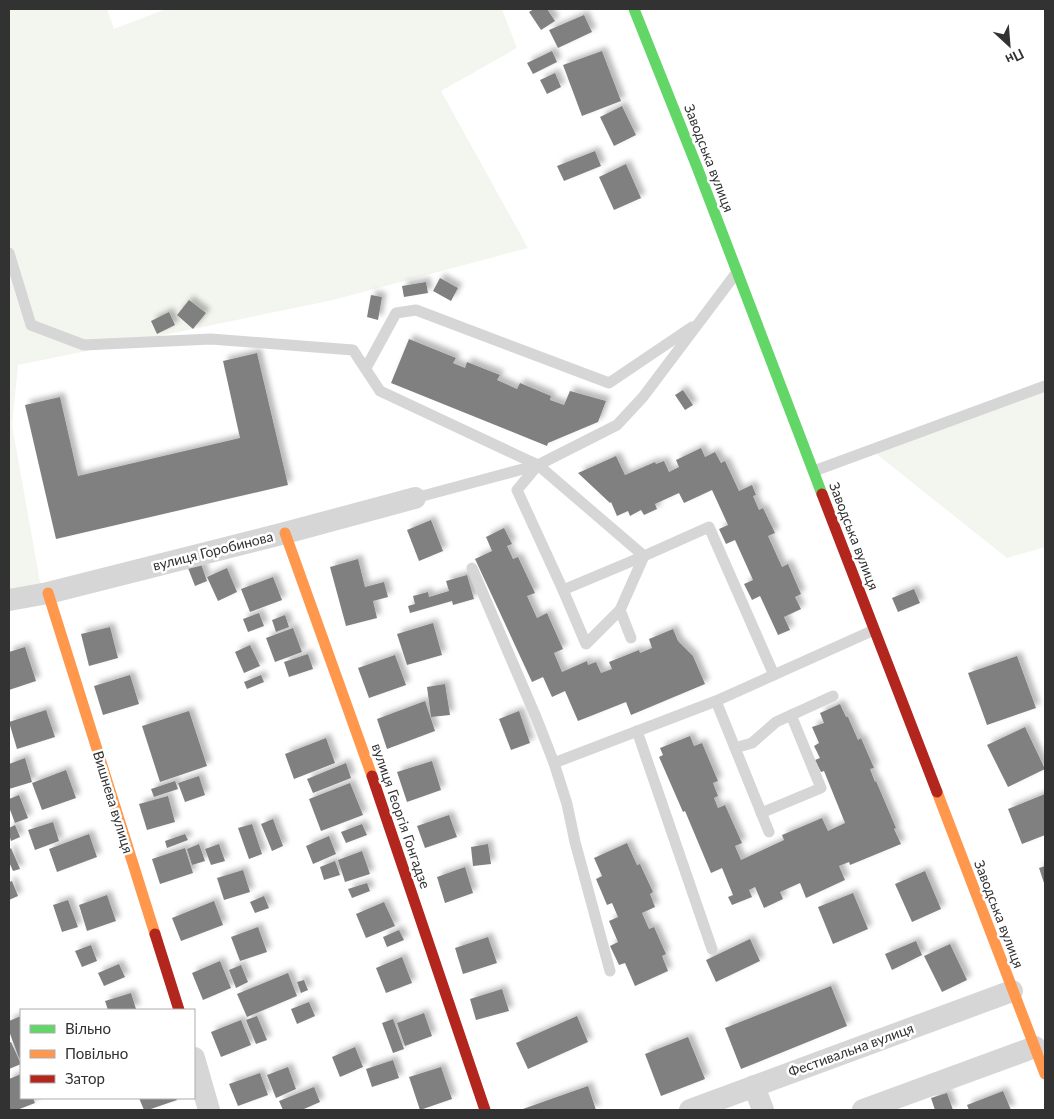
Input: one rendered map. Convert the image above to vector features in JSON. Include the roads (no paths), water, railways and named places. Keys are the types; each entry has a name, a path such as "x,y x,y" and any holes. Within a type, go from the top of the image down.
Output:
{"main road":[{"name":"Заводська вулиця","path":"634,9 737,271 1045,1074"},
{"name":"вулиця Георгія Гонгадзе","path":"285,533 386,815 485,1110"},
{"name":"Вишнева вулиця","path":"48,593 179,1009"}],"street":[{"name":"вулиця Горобинова","path":"9,600 48,593 415,498"},
{"name":"Фестивальна вулиця","path":"690,1110 1012,991"},
{"path":"863,1110 1035,1047"},
{"path":"195,1061 209,1110"},
{"path":"754,1086 763,1110"}],"lane":[{"path":"9,253 31,325 84,345 211,339 353,350 380,391 538,465 644,556"},
{"path":"415,498 538,465 617,425 643,397 737,271"},
{"path":"366,368 396,313 416,310 609,383 700,322"},
{"path":"814,471 1045,386"},
{"path":"538,465 517,490 586,644 620,610 644,556"},
{"path":"563,590 709,527 774,675"},
{"path":"472,568 554,763 567,804 575,842 610,971"},
{"path":"620,610 631,638"},
{"path":"554,763 716,701 874,630"},
{"path":"735,748 752,743 776,722 834,696"},
{"path":"716,701 769,832"},
{"path":"761,813 821,788 791,715"},
{"path":"637,730 712,949"}]}
